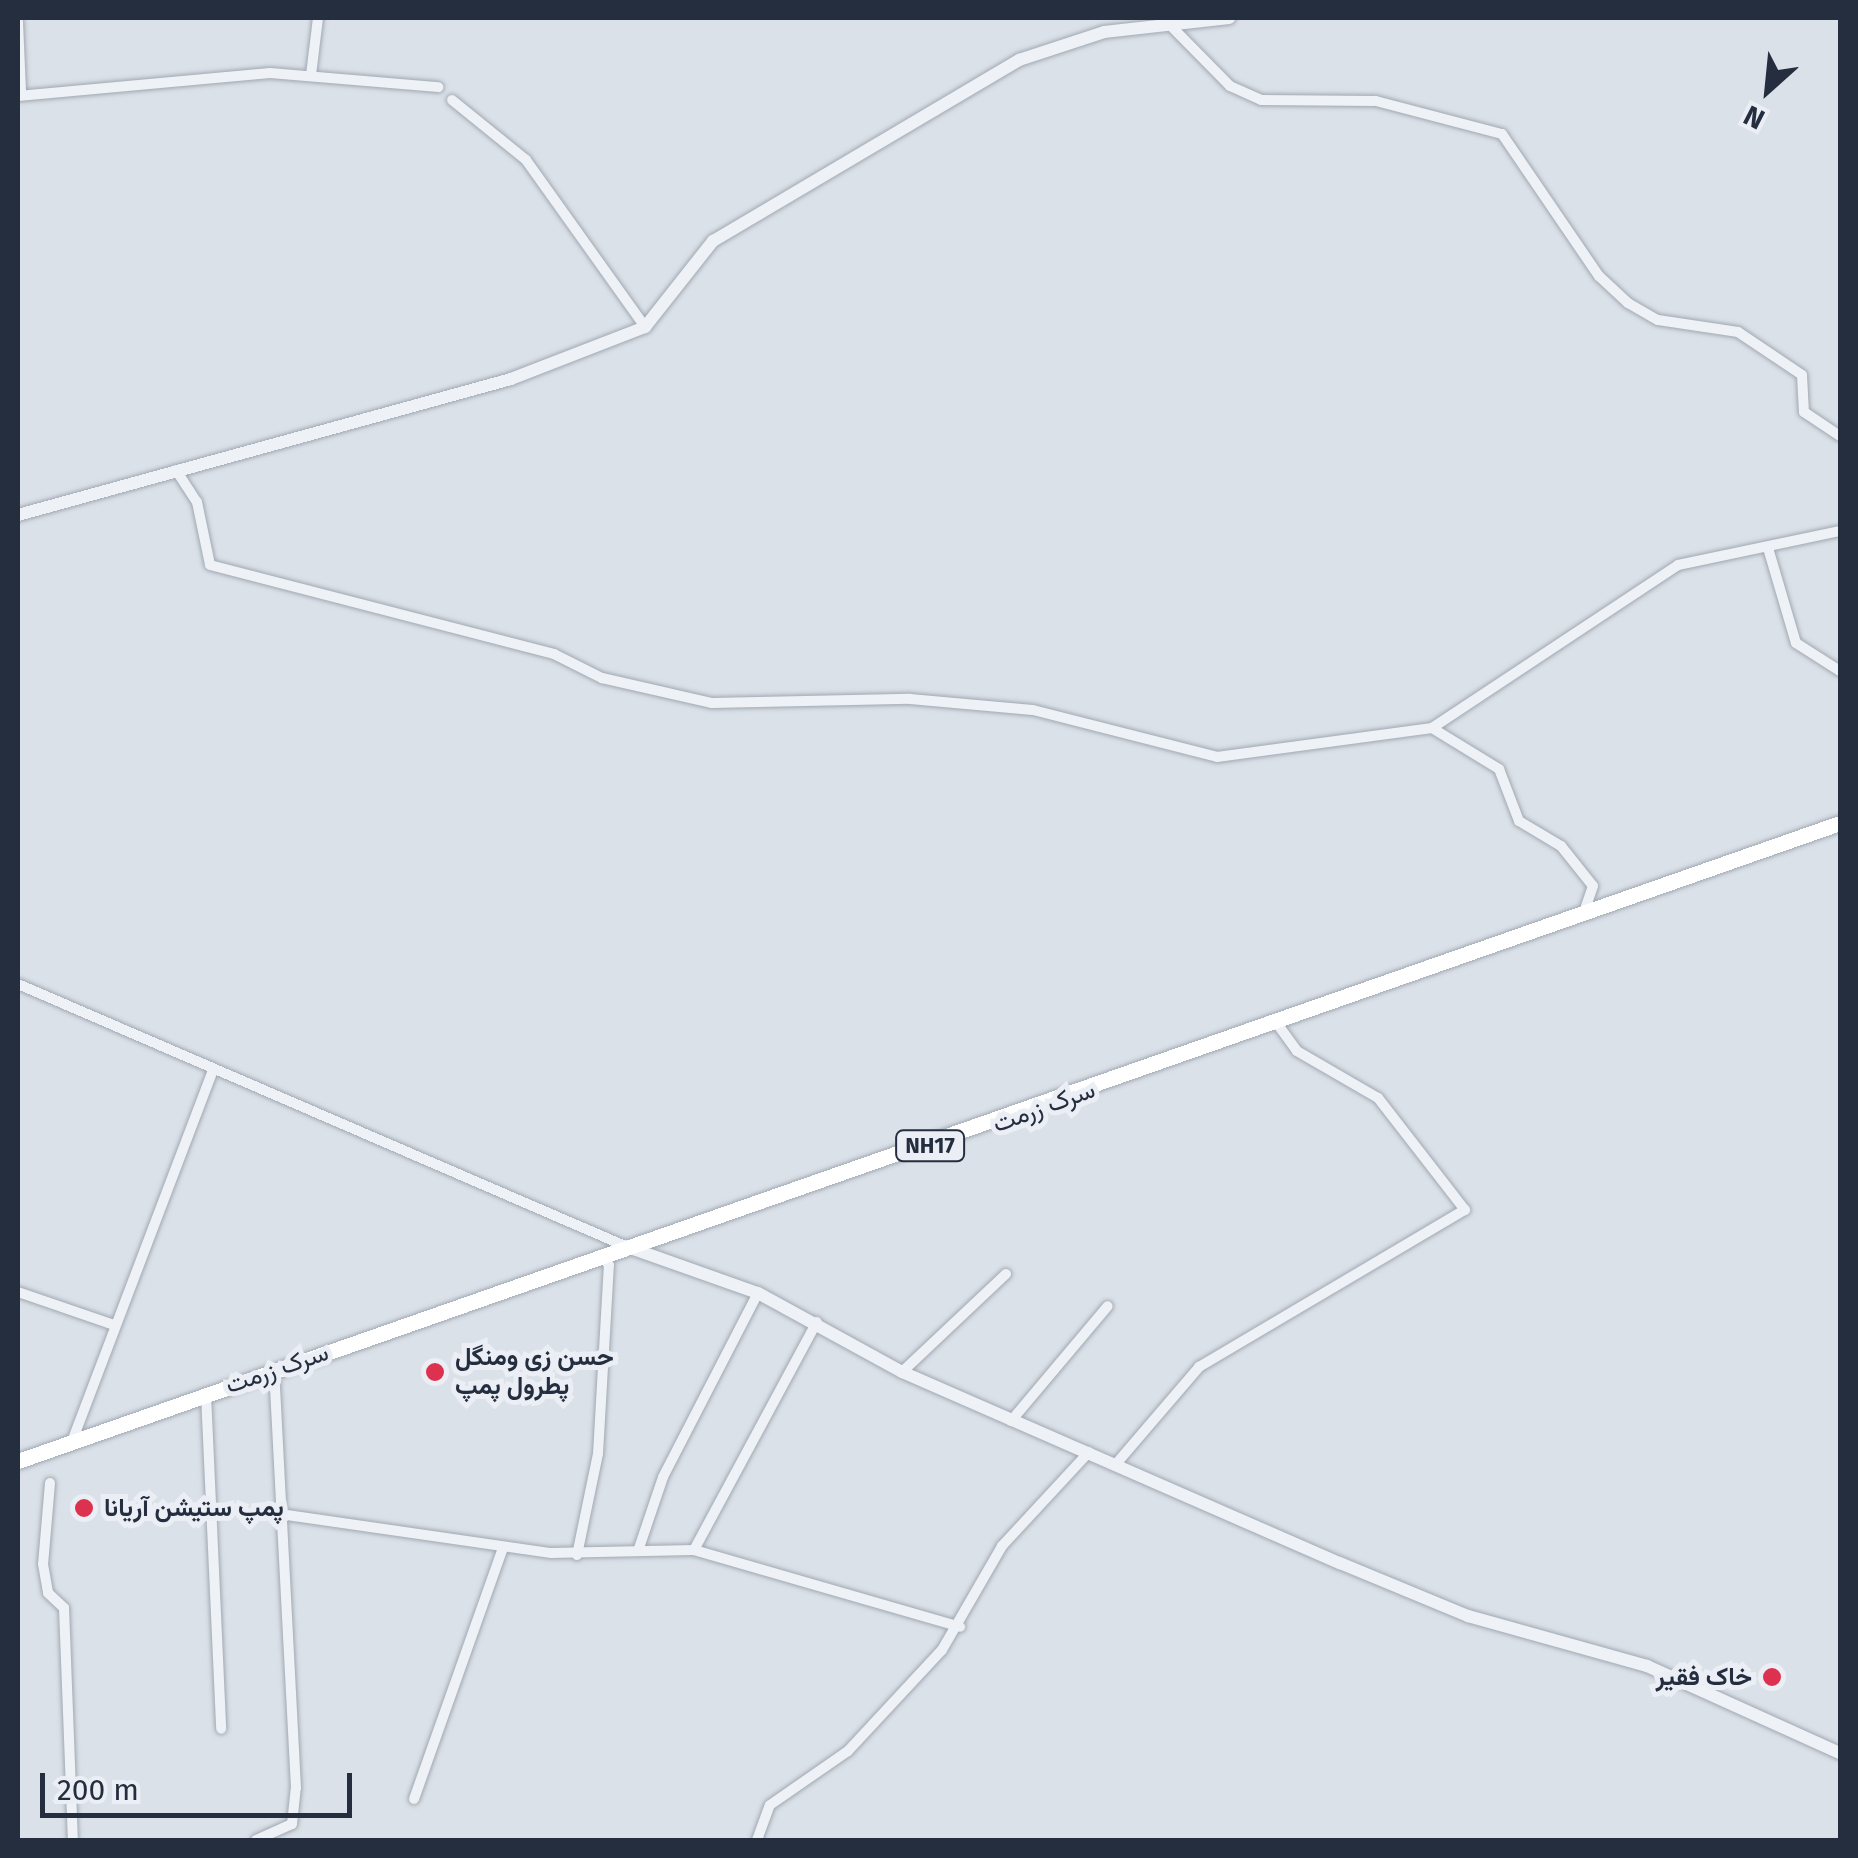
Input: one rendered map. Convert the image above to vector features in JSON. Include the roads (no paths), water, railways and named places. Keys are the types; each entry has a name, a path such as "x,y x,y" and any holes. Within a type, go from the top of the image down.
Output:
{"highway":[{"name":"سرک زرمت","path":"18,1462 623,1245 1277,1022 1840,823"}],"street":[{"path":"312,75 318,18"},
{"path":"18,514 511,380 645,328 713,241 902,122 1020,60 1104,32 1229,18"},
{"path":"18,22 20,93 50,97 155,77 312,75 438,87"},
{"path":"1170,25 1230,86 1261,100 1376,100 1502,134 1599,276 1628,303 1658,320 1738,332 1802,376 1804,412 1840,436"},
{"path":"452,100 526,160 590,262 621,284 645,328"},
{"path":"176,470 196,502 210,565 712,703 972,703 1099,721 1217,756 1432,728 1678,565 1840,531"},
{"path":"1768,548 1796,643 1840,671"},
{"path":"1432,728 1499,769 1519,821 1561,846 1593,886 1584,912"},
{"path":"18,984 623,1245 758,1293 818,1322 902,1372 1468,1616 1648,1666 1840,1753"},
{"path":"1116,1464 1199,1367 1465,1210 1378,1098 1297,1051 1277,1022"},
{"path":"71,1444 213,1071"},
{"path":"577,1555 598,1454 609,1265 601,1256"},
{"path":"902,1372 1006,1274"},
{"path":"18,1292 114,1325"},
{"path":"638,1551 664,1477 758,1293"},
{"path":"1011,1421 1108,1306"},
{"path":"694,1550 818,1322"},
{"path":"256,1840 292,1824 296,1788 274,1370"},
{"path":"206,1394 221,1729"},
{"path":"757,1840 770,1805 848,1751 960,1627 1002,1546 1089,1452"},
{"path":"50,1484 43,1564 48,1594 64,1608 72,1840"},
{"path":"280,1514 577,1555 694,1550 960,1627"},
{"path":"414,1799 504,1547"}],"place":[{"name":"حسن زی ومنگل پطرول پمپ","path":"435,1372"},
{"name":"پمپ ستیشن آریانا","path":"84,1508"},
{"name":"خاک فقیر","path":"1772,1677"}]}
